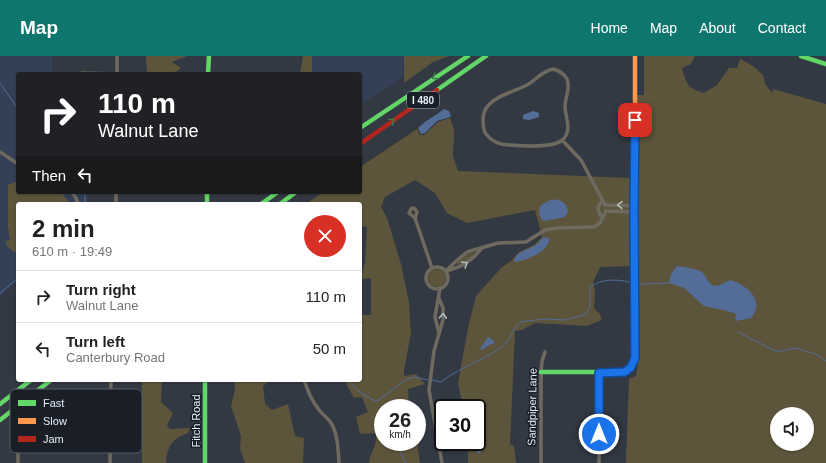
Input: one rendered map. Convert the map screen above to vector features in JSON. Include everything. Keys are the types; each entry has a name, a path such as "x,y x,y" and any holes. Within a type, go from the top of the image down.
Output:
{"main road":[{"path":"208,56 208,72"},
{"name":"I 480","path":"362,127 468,56"},
{"name":"I 480","path":"362,143 486,56"},
{"path":"541,372 625,372 631,367 635,358 635,56"},
{"path":"801,56 826,64"},
{"path":"264,202 275,194"},
{"path":"283,202 293,194"},
{"path":"19,389 28,382"},
{"path":"40,389 48,382"},
{"name":"Fitch Road","path":"205,382 205,463"},
{"path":"0,404 10,396"},
{"path":"0,420 10,412"}],"street":[{"path":"117,56 117,72"},
{"path":"553,69 558,70 564,74 568,80 565,108 568,125 567,133 562,140 555,144 544,145 504,145 494,142 484,131 483,117 486,108 492,101 529,84 545,71 553,69"},
{"path":"562,140 581,160 597,188 602,201 606,205 634,206"},
{"path":"0,152 16,163"},
{"path":"602,201 598,208 602,217"},
{"path":"446,271 467,252 498,243 526,242 545,230 556,228 594,227 600,223 606,211 606,205"},
{"path":"606,211 634,212"},
{"path":"415,218 432,268"},
{"path":"446,271 467,264 481,249"},
{"path":"440,267 446,271 446,285 440,288 433,288 427,284 427,273 432,268 440,267"},
{"path":"439,334 435,318 440,288"},
{"path":"439,298 443,308 443,320 434,351 429,390 442,463"},
{"name":"Sandpiper Lane","path":"541,463 541,372 542,360 545,352"},
{"path":"599,373 599,463"},
{"path":"305,382 308,393 319,410 331,423 336,436 339,463"},
{"path":"110,453 110,463"}],"shaded area":[{"path":"0,56 52,56 52,72 16,72 16,194 88,194 88,202 16,202 16,282 0,297"},
{"path":"146,56 187,56 172,62 181,68 178,71 147,72"},
{"path":"303,56 312,56 312,72 300,72"},
{"path":"312,56 404,56 403,77 362,104 362,72 312,72"},
{"path":"404,56 449,56 433,62 404,83"},
{"path":"644,56 695,56 691,64 682,68 688,85 698,91 704,93 717,85 729,68 737,68 740,59 753,66 763,75 765,84 772,93 773,89 826,104 826,463 626,463 629,379 636,376 638,364 638,198 636,195 637,95 644,95"},
{"path":"450,118 454,129 453,156 458,171 630,178 631,266 600,267 593,282 595,292 594,308 600,314 602,320 587,326 535,323 522,330 515,331 510,444 514,446 516,463 468,463 468,451 486,451 486,399 461,399 458,383 468,328 476,296 502,267 511,261 519,252 534,245 542,237 535,210 467,223 447,213 435,193 415,180 385,197 381,207 387,218 401,264 409,302 411,333 404,376 416,374 425,384 408,389 409,399 374,399 374,433 360,434 356,417 368,412 362,397 354,398 345,382 362,382 362,315 371,315 371,278 362,279 365,262 367,227 362,226 362,202 310,202 321,194 362,194 362,166 417,129 420,135 424,135 438,122"},
{"path":"16,182 16,194 62,194 68,202 16,202 16,252 14,252 7,246 6,241 10,240 8,226 8,185"},
{"path":"476,252 470,260 457,265 457,261 467,254"},
{"path":"437,269 443,272 446,278 443,284 437,287 431,284 428,278 431,272"},
{"path":"142,382 162,382 161,402 173,413 167,425 170,429 190,428 188,433 180,436 171,444 167,453 166,463 142,463"},
{"path":"234,382 268,382 263,386 265,404 272,410 288,404 295,436 304,438 303,463 245,463 240,449 241,436 231,406 235,390"},
{"path":"374,448 374,451 418,451 420,463 369,463"}],"water":[{"path":"444,109 449,111 451,116 437,121 425,133 421,134 418,128"},
{"path":"533,111 539,113 539,117 529,120 523,119 523,115"},
{"path":"550,200 559,200 566,205 568,211 565,217 544,221 542,220 539,214 540,206"},
{"path":"544,237 549,238 549,243 542,251 524,260 514,262 517,255 538,243"},
{"path":"677,266 701,271 713,286 720,285 730,280 743,286 752,294 755,300 755,312 751,318 735,321 736,314 704,306 684,288 669,283 671,274"},
{"path":"488,337 494,341 494,343 482,350 480,349"}],"waterway":[{"path":"0,83 16,106"},
{"path":"85,194 85,202"},
{"path":"0,293 16,280"},
{"path":"432,380 441,382 449,376 499,349 508,341 520,322 544,319 564,320 585,315 590,307 590,287 595,284 611,280 633,283"},
{"path":"636,284 669,283"},
{"path":"738,332 775,351 795,348 816,354 826,361"},
{"path":"350,382 361,393 377,401 407,379 414,377 428,380"},
{"path":"401,451 405,463"}],"traffic: fast":[{"path":"208,72 209,56"},
{"path":"362,127 468,56"},
{"path":"437,90 486,56"},
{"path":"801,56 826,64"},
{"path":"541,372 625,372 631,367 635,357 635,166"},
{"path":"207,194 207,202"},
{"path":"264,202 275,194"},
{"path":"283,202 293,194"},
{"path":"19,389 28,382"},
{"path":"40,389 48,382"},
{"path":"205,382 205,463"},
{"path":"0,404 10,396"},
{"path":"0,420 10,412"}],"traffic: slow":[{"path":"635,56 635,166"}],"traffic: jam":[{"path":"362,143 437,90"}],"route":[{"path":"599,434 599,373 625,372 631,367 635,358 635,120"}]}
